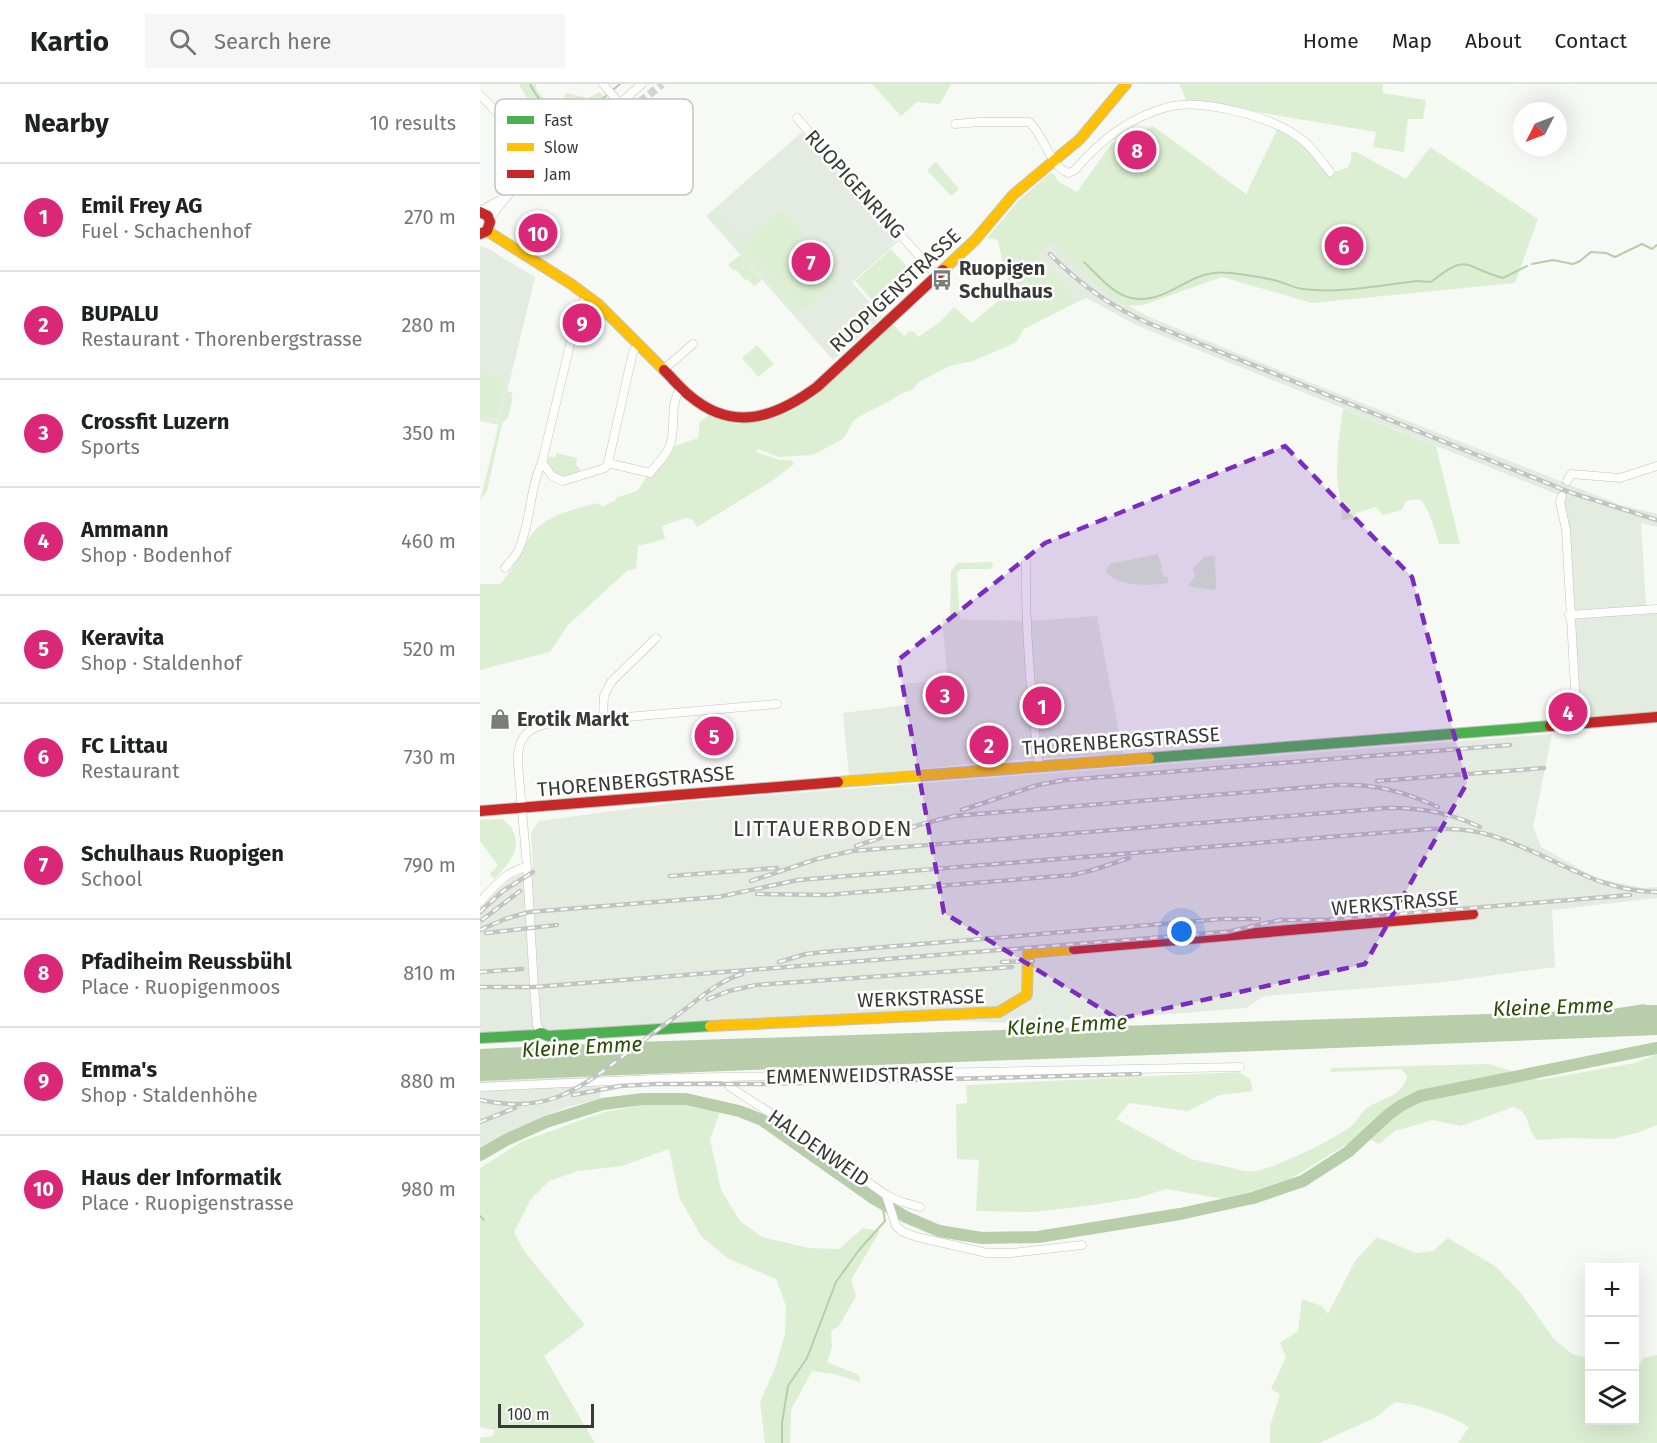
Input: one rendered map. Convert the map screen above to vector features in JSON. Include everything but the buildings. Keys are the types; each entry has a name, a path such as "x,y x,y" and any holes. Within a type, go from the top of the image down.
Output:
{"street":[{"path":"603,84 616,99"},
{"path":"626,99 642,84"},
{"name":"RUOPIGENSTRASSE","path":"484,233 587,295 681,388 708,408 732,416 747,418 766,416 795,403 817,387 975,240 1013,195 1080,139 1126,84"},
{"path":"480,94 495,112"},
{"path":"955,124 1029,122 1038,131 1061,170 1072,172 1095,147 1116,131 1148,114 1171,106 1210,106 1250,115 1284,129 1306,143 1330,172"},
{"name":"RUOPIGENRING","path":"797,118 937,276"},
{"path":"484,233 490,225 483,214 508,195"},
{"path":"506,568 519,550 578,311 587,295"},
{"path":"663,370 693,344"},
{"path":"542,462 552,476 563,481 601,470 608,464 633,352 638,345"},
{"path":"608,464 650,473 671,444 672,409 681,388"},
{"path":"1567,481 1571,474 1620,477 1657,466"},
{"path":"1562,496 1560,502 1566,530 1569,615 1577,724"},
{"path":"1026,562 1025,604 1030,683 1039,766"},
{"path":"1569,615 1657,609"},
{"path":"603,718 604,696 611,682 656,638"},
{"path":"541,1033 537,1026 517,753 525,734 534,727 546,724 777,704"},
{"name":"THORENBERGSTRASSE","path":"480,812 1657,717"},
{"path":"480,902 507,875 527,867"},
{"name":"WERKSTRASSE","path":"480,1038 541,1033 548,1036 636,1029 999,1012 1027,995 1028,954 1473,914"},
{"name":"EMMENWEIDSTRASSE","path":"480,1087 602,1080 1240,1067"},
{"name":"HALDENWEID","path":"725,1078 730,1087 781,1120 887,1197 920,1207"},
{"name":"HALDENWEID","path":"887,1197 896,1226 903,1232 987,1253 1012,1253 1083,1245"}],"highlighted area":[{"path":"1285,446 1412,577 1467,783 1365,964 1118,1019 944,913 898,660 1045,543"}],"shaded area":[{"path":"519,84 536,84 536,89 544,99 527,99"},
{"path":"872,84 951,84 940,104 917,102 901,116"},
{"path":"1179,84 1383,84 1383,93 1426,100 1423,119 1408,119 1404,152 1373,147 1376,132 1186,100"},
{"path":"600,92 605,99 564,99 566,93 588,98"},
{"path":"1153,126 1246,194 1278,128 1300,141 1328,174 1347,168 1351,160 1351,153 1356,152 1406,179 1430,147 1538,219 1515,283 1312,303 1222,277 1143,305 1126,306 1104,293 1052,243 1037,255 1077,302 1024,329 1017,341 1010,345 973,361 950,366 919,382 912,390 862,415 854,420 844,438 819,452 811,455 779,457 758,449 756,452 779,460 791,460 794,464 775,479 697,527 692,519 685,518 662,526 665,539 638,546 636,569 627,571 568,625 550,652 480,670 480,584 500,584 528,540 541,525 568,511 598,503 602,507 616,500 615,498 637,491 672,447 698,438 700,420 709,415 735,424 763,422 790,412 813,396 893,324 904,336 910,331 915,332 918,337 941,321 954,307 972,323 1011,290 998,240 987,238 1018,201 1052,172 1059,182 1077,192 1112,143"},
{"path":"802,132 899,241 852,282 882,317 833,360 706,216"},
{"path":"936,162 959,189 951,196 927,170"},
{"path":"780,210 840,277 803,310 744,243"},
{"path":"714,211 799,307 795,311 710,215"},
{"path":"1052,243 1104,293 1149,317 1621,505 1657,514 1657,527 1641,523 1646,605 1657,606 1657,717 1577,724 1561,496 1136,325 1087,298 1077,302 1036,254"},
{"path":"480,247 487,248 535,277 499,425 480,421"},
{"path":"891,249 918,279 883,312 855,281"},
{"path":"740,255 762,280 754,286 728,265"},
{"path":"757,345 774,364 758,377 742,358"},
{"path":"480,373 505,379 496,419 480,416"},
{"path":"507,391 512,392 511,398 513,398 508,417 502,423 487,491 480,501"},
{"path":"1343,409 1436,446 1460,544 1439,544 1429,513 1420,500 1406,501 1402,510 1383,515 1376,507 1356,513 1354,518 1342,520 1337,475"},
{"path":"556,453 577,458 576,465 580,468 578,474 563,477 555,474 547,461 550,456 556,458"},
{"path":"1158,554 1162,568 1160,569 1164,577 1167,576 1169,582 1167,583 1143,585 1125,583 1105,571 1110,564"},
{"path":"1212,555 1215,557 1216,588 1212,590 1188,586 1195,576 1193,569 1204,557"},
{"path":"991,562 994,565 990,569 961,569 957,573 960,620 950,619 951,571 957,563"},
{"path":"1097,616 1123,754 1012,760 849,776 843,713 905,705 903,684 948,680 942,619 1029,621"},
{"path":"1552,734 1533,827 1541,847 1596,878 1643,888 1657,887 1657,898 1552,910 1555,967 1435,983 1264,996 1246,1008 1118,1018 1012,1023 931,1020 663,1030 480,1044 480,906 508,881 533,868 531,833 539,821 681,802"},
{"path":"503,819 515,837 515,851 509,862 494,879 490,874 498,865 480,841 480,820"},
{"path":"1657,1054 1657,1125 1640,1132 1612,1139 1538,1140 1531,1132 1523,1113 1513,1107 1461,1126 1433,1120 1395,1131 1379,1144 1362,1135 1285,1182 1230,1200 1166,1189 1137,1198 1086,1206 1033,1212 976,1211 979,1160 957,1159 956,1104 967,1103 966,1085 1239,1072 1250,1079 1253,1091 1220,1095 1188,1111 1129,1103 1116,1119 1191,1159 1241,1171 1252,1171 1290,1159 1344,1131 1366,1109 1390,1097 1400,1089 1407,1076 1401,1069 1331,1072 1331,1068 1489,1064 1539,1080 1635,1063"},
{"path":"601,1076 600,1099 567,1107 540,1118 480,1149 480,1081"},
{"path":"665,1101 720,1112 710,1139 721,1190 740,1221 762,1237 809,1248 839,1249 863,1228 880,1231 851,1280 856,1296 839,1326 831,1331 832,1347 827,1362 859,1375 860,1382 834,1374 812,1371 791,1410 790,1443 765,1443 760,1402 775,1368 785,1334 786,1306 776,1279 727,1258 701,1236 679,1197 669,1149 622,1166 578,1171 549,1181 531,1199 514,1232 524,1251 585,1325 544,1356 595,1443 480,1443 480,1438 492,1436 495,1430 480,1427 480,1168 523,1141 604,1112"},
{"path":"1377,1237 1416,1253 1433,1251 1448,1238 1495,1266 1520,1292 1554,1339 1572,1354 1585,1358 1585,1425 1639,1425 1639,1366 1643,1358 1657,1355 1657,1443 1458,1443 1469,1427 1434,1411 1395,1402 1375,1418 1319,1443 1270,1443 1270,1426 1280,1394 1271,1389 1286,1357 1280,1343 1298,1331 1302,1299 1322,1306 1328,1314 1355,1261"}],"water":[{"name":"Kleine Emme","path":"1644,1004 1657,1005 1657,1035 480,1081 480,1049 1606,1010"}],"waterway":[{"path":"530,84 539,99"},
{"path":"614,89 620,84"},
{"path":"602,99 607,95"},
{"path":"1532,264 1553,260 1573,264 1591,252 1606,253 1615,257 1642,244 1652,249 1657,245"},
{"path":"1084,262 1116,291 1131,298 1140,299 1159,296 1195,278 1213,273 1245,275 1300,288 1330,290 1417,281 1431,282 1460,264 1503,278 1527,266"},
{"path":"480,1155 546,1122 603,1104 643,1099 686,1099 739,1111 762,1120 873,1198 906,1217 939,1231 982,1238 1038,1237 1180,1214 1253,1198 1303,1181 1348,1152 1389,1114 1420,1096 1657,1048"},
{"path":"782,1443 782,1423 788,1386 807,1358 836,1282 859,1250 885,1221 882,1203"},
{"path":"480,1216 484,1220"}],"tunnel":[{"path":"644,99 662,84"},
{"path":"1562,496 1567,481"}],"railway":[{"path":"1050,254 1096,293 1148,323 1572,493 1657,520"},
{"path":"962,810 1038,785 1065,780 1510,745"},
{"path":"1377,781 1544,768"},
{"path":"856,846 954,816 1336,785 1363,785 1388,790 1438,807"},
{"path":"751,881 817,859 852,851 1387,808 1435,812 1480,827"},
{"path":"480,930 529,912 718,897 798,880 1437,829 1485,834 1514,843 1593,879 1614,886 1657,892"},
{"path":"757,894 826,895 1072,875 1129,858"},
{"path":"670,876 777,868"},
{"path":"480,912 503,891 533,872"},
{"path":"482,920 520,891"},
{"path":"480,987 534,987 1227,932 1280,920 1325,920 1630,895"},
{"path":"779,962 806,954 824,952 1222,919 1259,919"},
{"path":"486,933 557,925"},
{"path":"1002,962 1033,961"},
{"path":"708,999 756,985 1012,967"},
{"path":"480,972 522,969"},
{"path":"480,1100 503,1104 523,1104 559,1097 608,1067 707,992 742,974"},
{"path":"573,1095 620,1086 656,1084 766,1084 1140,1074"},
{"path":"480,1122 515,1108"}],"traffic: fast":[{"path":"1149,758 1550,726"},
{"path":"480,1038 541,1033 548,1036 710,1026"}],"traffic: slow":[{"path":"943,270 975,240 1013,195 1080,139 1126,84"},
{"path":"487,231 571,284 598,304 664,370"},
{"path":"838,782 1149,758"},
{"path":"710,1026 999,1012 1027,995 1028,953 1074,949"}],"traffic: jam":[{"path":"480,212 488,216 490,222 487,231 480,234"},
{"path":"664,370 690,396 706,407 723,414 755,417 770,413 802,398 817,387 943,270"},
{"path":"1550,726 1657,717"},
{"path":"480,811 838,782"},
{"path":"1074,949 1473,914"}],"place":[{"name":"Pfadiheim Reussbühl","path":"1137,150"},
{"name":"Haus der Informatik","path":"538,233"},
{"name":"FC Littau","path":"1344,246"},
{"name":"Schulhaus Ruopigen","path":"811,262"},
{"name":"Ruopigen Schulhaus","path":"942,280"},
{"name":"Emma's","path":"582,323"},
{"name":"Crossfit Luzern","path":"945,695"},
{"name":"Emil Frey AG","path":"1042,706"},
{"name":"Ammann","path":"1568,712"},
{"name":"Erotik Markt","path":"500,719"},
{"name":"Keravita","path":"714,736"},
{"name":"BUPALU","path":"989,745"}],"district":[{"name":"LITTAUERBODEN","path":"823,828"}]}
